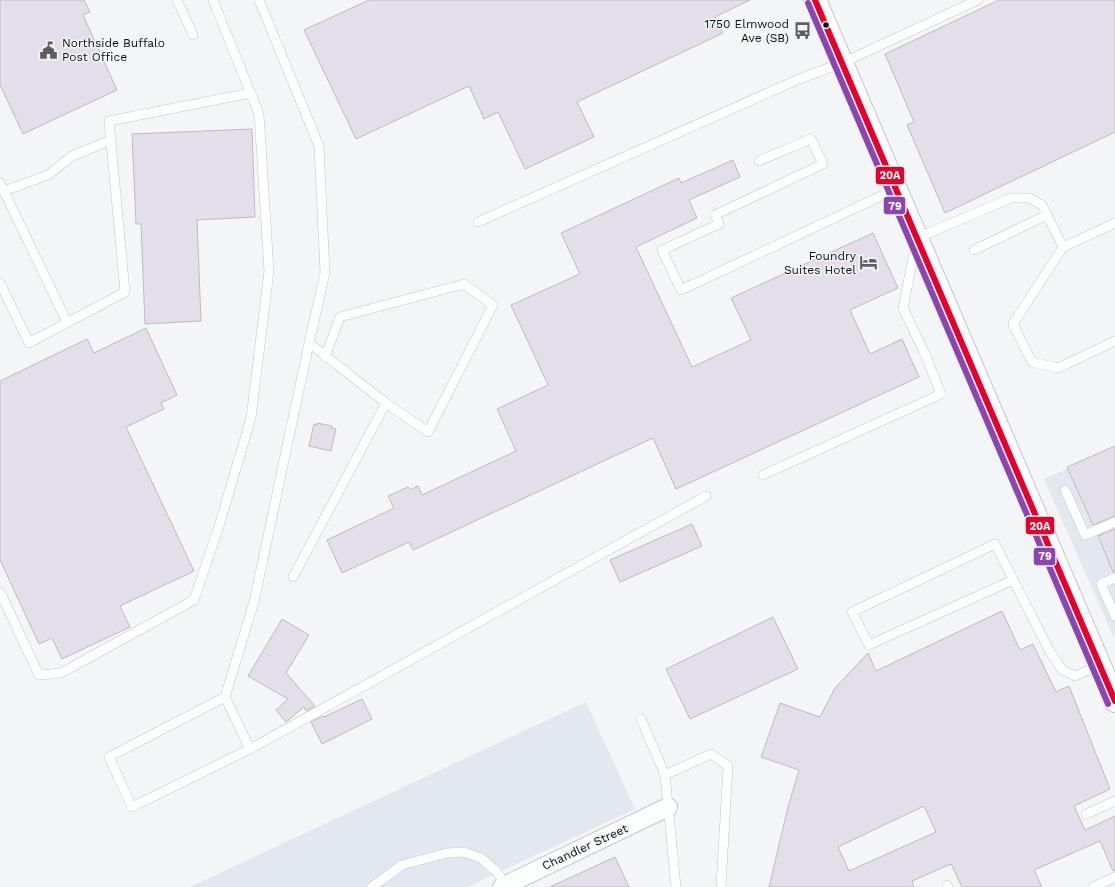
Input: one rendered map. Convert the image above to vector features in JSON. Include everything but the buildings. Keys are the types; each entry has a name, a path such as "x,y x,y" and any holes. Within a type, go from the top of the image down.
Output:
{"street":[{"path":"815,0 896,190 1107,673 1115,701"},
{"name":"Chandler Street","path":"504,886 668,807"}],"lane":[{"path":"177,0 193,35"},
{"path":"0,592 39,675 61,673 194,600 219,526 251,418 269,270 259,114 213,0"},
{"path":"250,748 225,697 254,602 325,273 319,146 259,0"},
{"path":"478,222 799,79 842,63 978,0"},
{"path":"0,283 29,343 125,292 109,121 251,93"},
{"path":"759,161 811,139 823,164 715,215 718,224 662,250 681,290 896,190"},
{"path":"67,322 2,187 48,175 72,156 111,140"},
{"path":"763,475 940,394 925,354 903,308 917,238 1011,198 1029,198 1042,205 1063,247"},
{"path":"974,250 1047,215"},
{"path":"1115,223 1063,247 1013,324 1032,362 1058,368 1115,341"},
{"path":"309,343 325,357 386,403 428,432 493,305 464,284 340,317 325,357"},
{"path":"293,577 386,403"},
{"path":"1065,490 1085,535 1115,522"},
{"path":"225,697 109,756 132,807 250,748 706,496"},
{"path":"1013,580 869,645 852,612 995,544 1049,650 1062,670 1075,676 1107,673"},
{"path":"1115,578 1101,584 1115,616"},
{"path":"641,719 665,775 676,887"},
{"path":"665,775 711,754 728,766 721,887"},
{"path":"1086,814 1115,801"},
{"path":"372,887 402,866 447,852 464,852 481,858 497,872 504,886"},
{"path":"1093,887 1115,877"}],"shaded area":[{"path":"1115,448 1115,640 1044,479"},
{"path":"586,702 635,809 467,887 190,887"}],"transit line":[{"name":"20A","path":"815,0 1115,701"},
{"name":"79","path":"808,3 1108,704"}],"place":[{"name":"1750 Elmwood Ave (SB)","path":"802,31"},
{"name":"Northside Buffalo Post Office","path":"49,50"},
{"name":"Foundry Suites Hotel","path":"869,263"}]}
